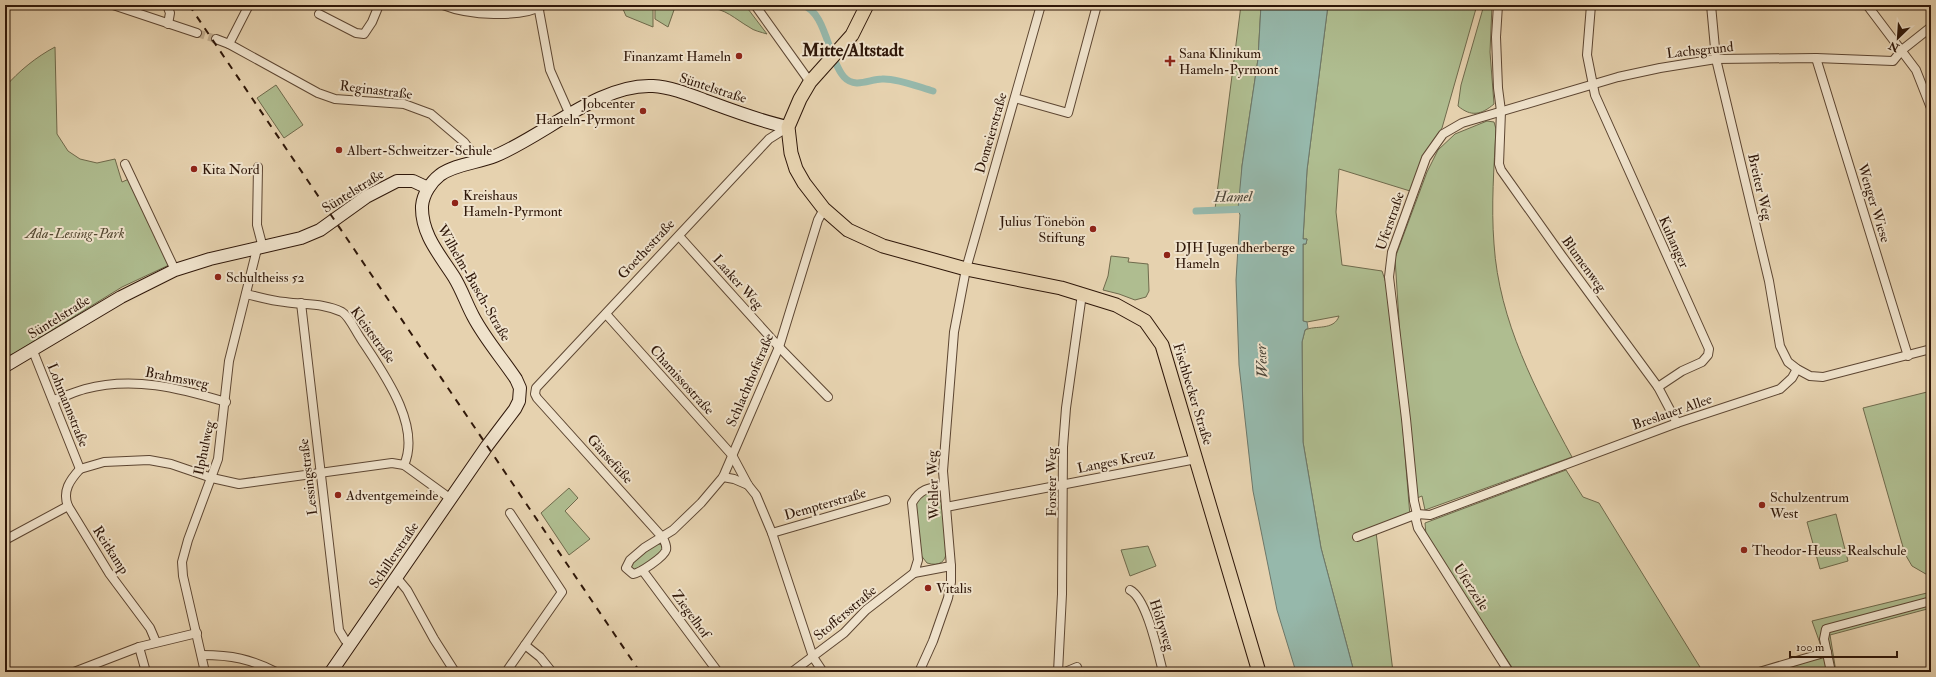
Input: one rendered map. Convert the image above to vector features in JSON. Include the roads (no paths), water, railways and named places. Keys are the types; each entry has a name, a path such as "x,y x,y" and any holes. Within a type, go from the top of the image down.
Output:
{"main road":[{"path":"788,127 800,99 810,82 852,35 867,5"},
{"name":"Süntelstraße","path":"5,366 33,351 121,297 175,270 210,259 301,238 320,230 366,197 397,181 413,181 428,188 440,175 448,170 494,156 513,147 601,97 620,90 654,86 673,90 765,121 788,127"},
{"name":"Fischbecker Straße","path":"788,127 791,153 796,169 804,183 824,210 848,230 884,246 966,269 1082,294 1128,310 1137,315 1151,328 1162,345 1259,672"},
{"name":"Wilhelm-Busch-Straße","path":"428,188 422,204 423,221 427,232 440,257 460,288 472,316 513,374 520,388 519,401 515,409 480,455"},
{"name":"Schillerstraße","path":"331,672 397,578 480,455"}],"street":[{"path":"113,5 197,33"},
{"path":"167,5 170,12 168,24"},
{"path":"229,44 249,5"},
{"path":"319,14 356,33 364,34 372,22 379,5"},
{"path":"443,5 462,12 485,14 529,11 540,6 550,70 570,115"},
{"path":"755,5 810,82"},
{"name":"Domeierstraße","path":"966,269 1041,5"},
{"path":"1015,98 1068,113 1097,5"},
{"path":"1498,5 1496,60 1501,111"},
{"name":"Kuhanger","path":"1591,5 1587,55 1592,85 1604,117 1708,348 1708,356 1702,362 1682,371 1658,387"},
{"name":"Breiter Weg","path":"1711,5 1716,59 1769,281 1780,346 1788,362 1797,369"},
{"path":"1867,5 1916,70 1931,108"},
{"path":"1902,50 1931,27"},
{"name":"Reginastraße","path":"216,39 229,44 318,93 335,99 404,104 431,114 464,142 472,154 475,162"},
{"name":"Lachsgrund","path":"1501,111 1618,77 1660,68 1716,59 1816,58 1893,61 1902,50"},
{"name":"Wenger Wiese","path":"1816,58 1908,356"},
{"name":"Blumenweg","path":"1501,111 1499,164 1503,174 1658,387 1677,424"},
{"name":"Uferstraße","path":"1417,514 1414,501 1389,277 1392,252 1426,158 1434,145 1443,134 1457,126 1501,111"},
{"name":"Goethestraße","path":"537,398 535,394 536,388 769,139 788,127"},
{"path":"126,164 175,270"},
{"path":"258,166 257,225 260,248"},
{"name":"Schlachthofstraße","path":"663,538 701,504 723,477 779,347 818,220 824,210"},
{"name":"Laaker Weg","path":"679,236 779,347 828,397"},
{"name":"Ilphulweg","path":"205,672 197,633 182,576 182,562 188,540 218,459 226,402 229,361 246,294 260,248"},
{"name":"Wehler Weg","path":"921,671 948,598 951,566 943,486 943,457 954,339 966,269"},
{"name":"Kleiststraße","path":"246,294 284,302 328,307 343,313 389,381 400,405 407,434 408,456 404,465"},
{"name":"Forster Weg","path":"1058,672 1062,594 1064,484 1063,447 1066,408 1082,294"},
{"name":"Lessingstraße","path":"301,303 339,630 350,645"},
{"name":"Chamissostraße","path":"606,314 732,456 748,485 756,495 772,533 813,657 823,672"},
{"path":"1797,369 1810,376 1823,377 1931,350"},
{"name":"Lohmannstraße","path":"33,351 80,469"},
{"name":"Breslauer Allee","path":"1357,537 1417,514 1430,515 1677,424 1780,389 1792,378 1797,369"},
{"name":"Brahmsweg","path":"53,400 86,389 104,386 150,384 179,388 226,402"},
{"name":"Gänsefüße","path":"537,398 663,538"},
{"name":"Langes Kreuz","path":"946,507 1196,459"},
{"path":"80,469 104,462 149,460 171,464 212,478 239,484 392,463 404,465 451,499"},
{"name":"Reitkamp","path":"80,469 68,484 66,493 68,506 109,573 150,628 156,642"},
{"path":"723,477 734,479 748,485"},
{"path":"943,486 924,489 916,496 912,503 918,560 914,573 951,566"},
{"name":"Dempterstraße","path":"772,533 886,500"},
{"path":"5,540 68,506"},
{"path":"506,672 562,592 510,513"},
{"name":"Uferzeile","path":"1417,514 1416,520 1418,528 1509,672"},
{"path":"663,538 666,546 664,553 643,570 633,574 626,568 627,564 655,540 663,538"},
{"name":"Ziegelhof","path":"643,570 718,672"},
{"name":"Stoffersstraße","path":"792,672 844,633 866,610 914,573"},
{"path":"397,578 407,590 434,639 455,672"},
{"name":"Höltyweg","path":"1130,590 1139,597 1146,614 1163,672"},
{"path":"1831,672 1824,639 1826,629 1931,601"},
{"path":"74,672 139,647 197,633"},
{"path":"525,645 540,657 552,672"},
{"path":"139,647 146,672"},
{"path":"1760,672 1827,652"},
{"path":"202,655 226,655 244,658 276,672"},
{"path":"1065,672 1077,667 1080,672"}],"water":[{"name":"Weser","path":"1261,5 1328,5 1307,170 1303,239 1307,239 1306,244 1303,244 1303,321 1307,322 1308,328 1305,330 1302,342 1303,442 1321,548 1354,672 1296,672 1277,610 1253,491 1239,365 1236,280 1240,215 1238,209 1242,166 1258,59"}],"waterway":[{"name":"Hamel","path":"802,5 810,9 816,16 822,26 834,59 844,77 848,81 858,83 877,79 888,79 901,81 933,91"},
{"name":"Hamel","path":"1196,211 1247,209"}],"tunnel":[{"path":"197,33 216,39"}],"railway":[{"path":"189,5 640,672"}],"place":[{"name":"Finanzamt Hameln","path":"739,56"},
{"name":"Sana Klinikum Hameln-Pyrmont","path":"1170,61"},
{"name":"Jobcenter Hameln-Pyrmont","path":"643,111"},
{"name":"Albert-Schweitzer-Schule","path":"339,150"},
{"name":"Kita Nord","path":"194,169"},
{"name":"Kreishaus Hameln-Pyrmont","path":"455,203"},
{"name":"Julius Tönebön Stiftung","path":"1093,229"},
{"name":"DJH Jugendherberge Hameln","path":"1167,255"},
{"name":"Schultheiss 52","path":"218,277"},
{"name":"Adventgemeinde","path":"338,495"},
{"name":"Schulzentrum West","path":"1762,505"},
{"name":"Theodor-Heuss-Realschule","path":"1744,550"},
{"name":"Vitalis","path":"928,588"}],"district":[{"name":"Mitte/Altstadt","path":"853,50"}],"park label":[{"name":"Ada-Lessing-Park","path":"75,233"}]}
